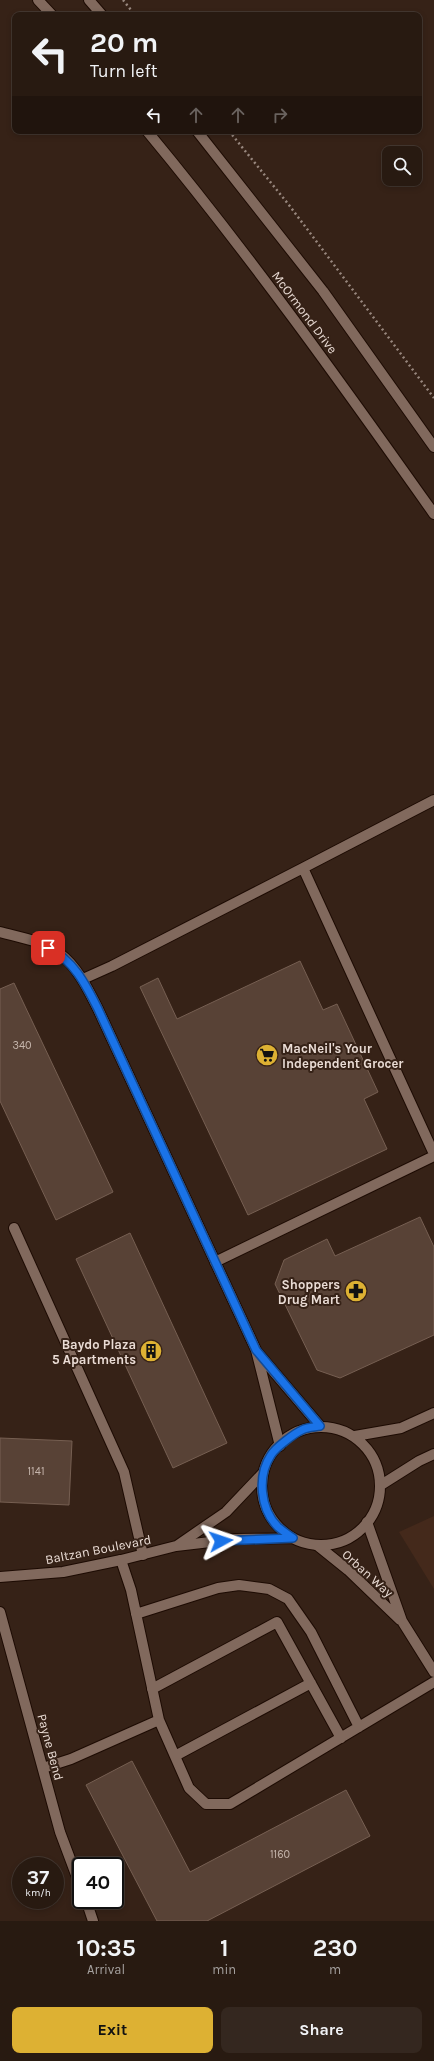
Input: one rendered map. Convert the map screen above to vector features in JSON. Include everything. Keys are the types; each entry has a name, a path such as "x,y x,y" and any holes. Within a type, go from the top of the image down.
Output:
{"street":[{"path":"38,0 49,12"},
{"path":"89,0 99,12"},
{"name":"McOrmond Drive","path":"150,134 214,213 346,390 434,514"},
{"name":"McOrmond Drive","path":"199,134 323,291 434,447"},
{"path":"82,979 112,966 434,800"},
{"path":"215,1262 434,1155 303,868"},
{"path":"0,932 37,943 59,953 82,979 98,1009 256,1350 280,1446"},
{"path":"14,1228 124,1472 143,1555"},
{"path":"256,1350 320,1426"},
{"path":"355,1436 401,1428 434,1413"},
{"path":"320,1426 338,1429 355,1436 368,1450 378,1466 381,1485 376,1509 362,1529 341,1542 317,1545 293,1538 278,1526 267,1511 262,1492 263,1473 271,1454 302,1429 320,1426"},
{"path":"381,1485 418,1461 434,1454"},
{"name":"Baltzan Boulevard","path":"176,1546 226,1512 263,1473"},
{"name":"Orban Way","path":"367,1522 402,1621 434,1672"},
{"name":"Baltzan Boulevard","path":"0,1577 63,1572 143,1555 176,1546 236,1539 293,1538"},
{"name":"Orban Way","path":"317,1545 348,1570 402,1621"},
{"path":"121,1560 131,1590 159,1720 189,1788 206,1804 230,1804 434,1682"},
{"path":"136,1614 218,1588 239,1585 269,1589 288,1599 311,1632 359,1728"},
{"name":"Payne Bend","path":"0,1612 60,1832 72,1864"},
{"path":"152,1689 277,1622 341,1738"},
{"path":"175,1756 311,1683"},
{"path":"43,1768 71,1760 159,1720"},
{"path":"89,1909 93,1921"}],"path":[{"path":"123,0 133,12"},
{"path":"231,134 289,205 434,398"}],"shaded area":[{"path":"434,1516 434,1589 399,1532"}],"building":[{"name":"MacNeil's Your Independent Grocer","path":"300,961 323,1010 337,1004 378,1092 364,1099 387,1149 248,1215 140,987 158,978 177,1019"},
{"path":"14,983 113,1192 56,1220 0,1101 0,989"},
{"name":"Shoppers Drug Mart","path":"420,1217 434,1247 434,1335 340,1378 317,1370 275,1284 284,1260 327,1239 335,1256"},
{"name":"Baydo Plaza 5 Apartments","path":"130,1233 227,1443 173,1468 76,1259"},
{"path":"0,1438 72,1441 69,1505 0,1502"},
{"path":"132,1761 190,1872 346,1790 370,1836 207,1921 157,1921 86,1785"}],"place":[{"name":"MacNeil's Your Independent Grocer","path":"267,1055"},
{"name":"Shoppers Drug Mart","path":"356,1291"},
{"name":"Baydo Plaza 5 Apartments","path":"151,1351"}],"route":[{"path":"48,948 59,953 82,979 98,1009 256,1350 320,1426 302,1429 280,1446 271,1454 263,1473 262,1492 267,1511 278,1526 293,1538 236,1539 221,1541"}]}
